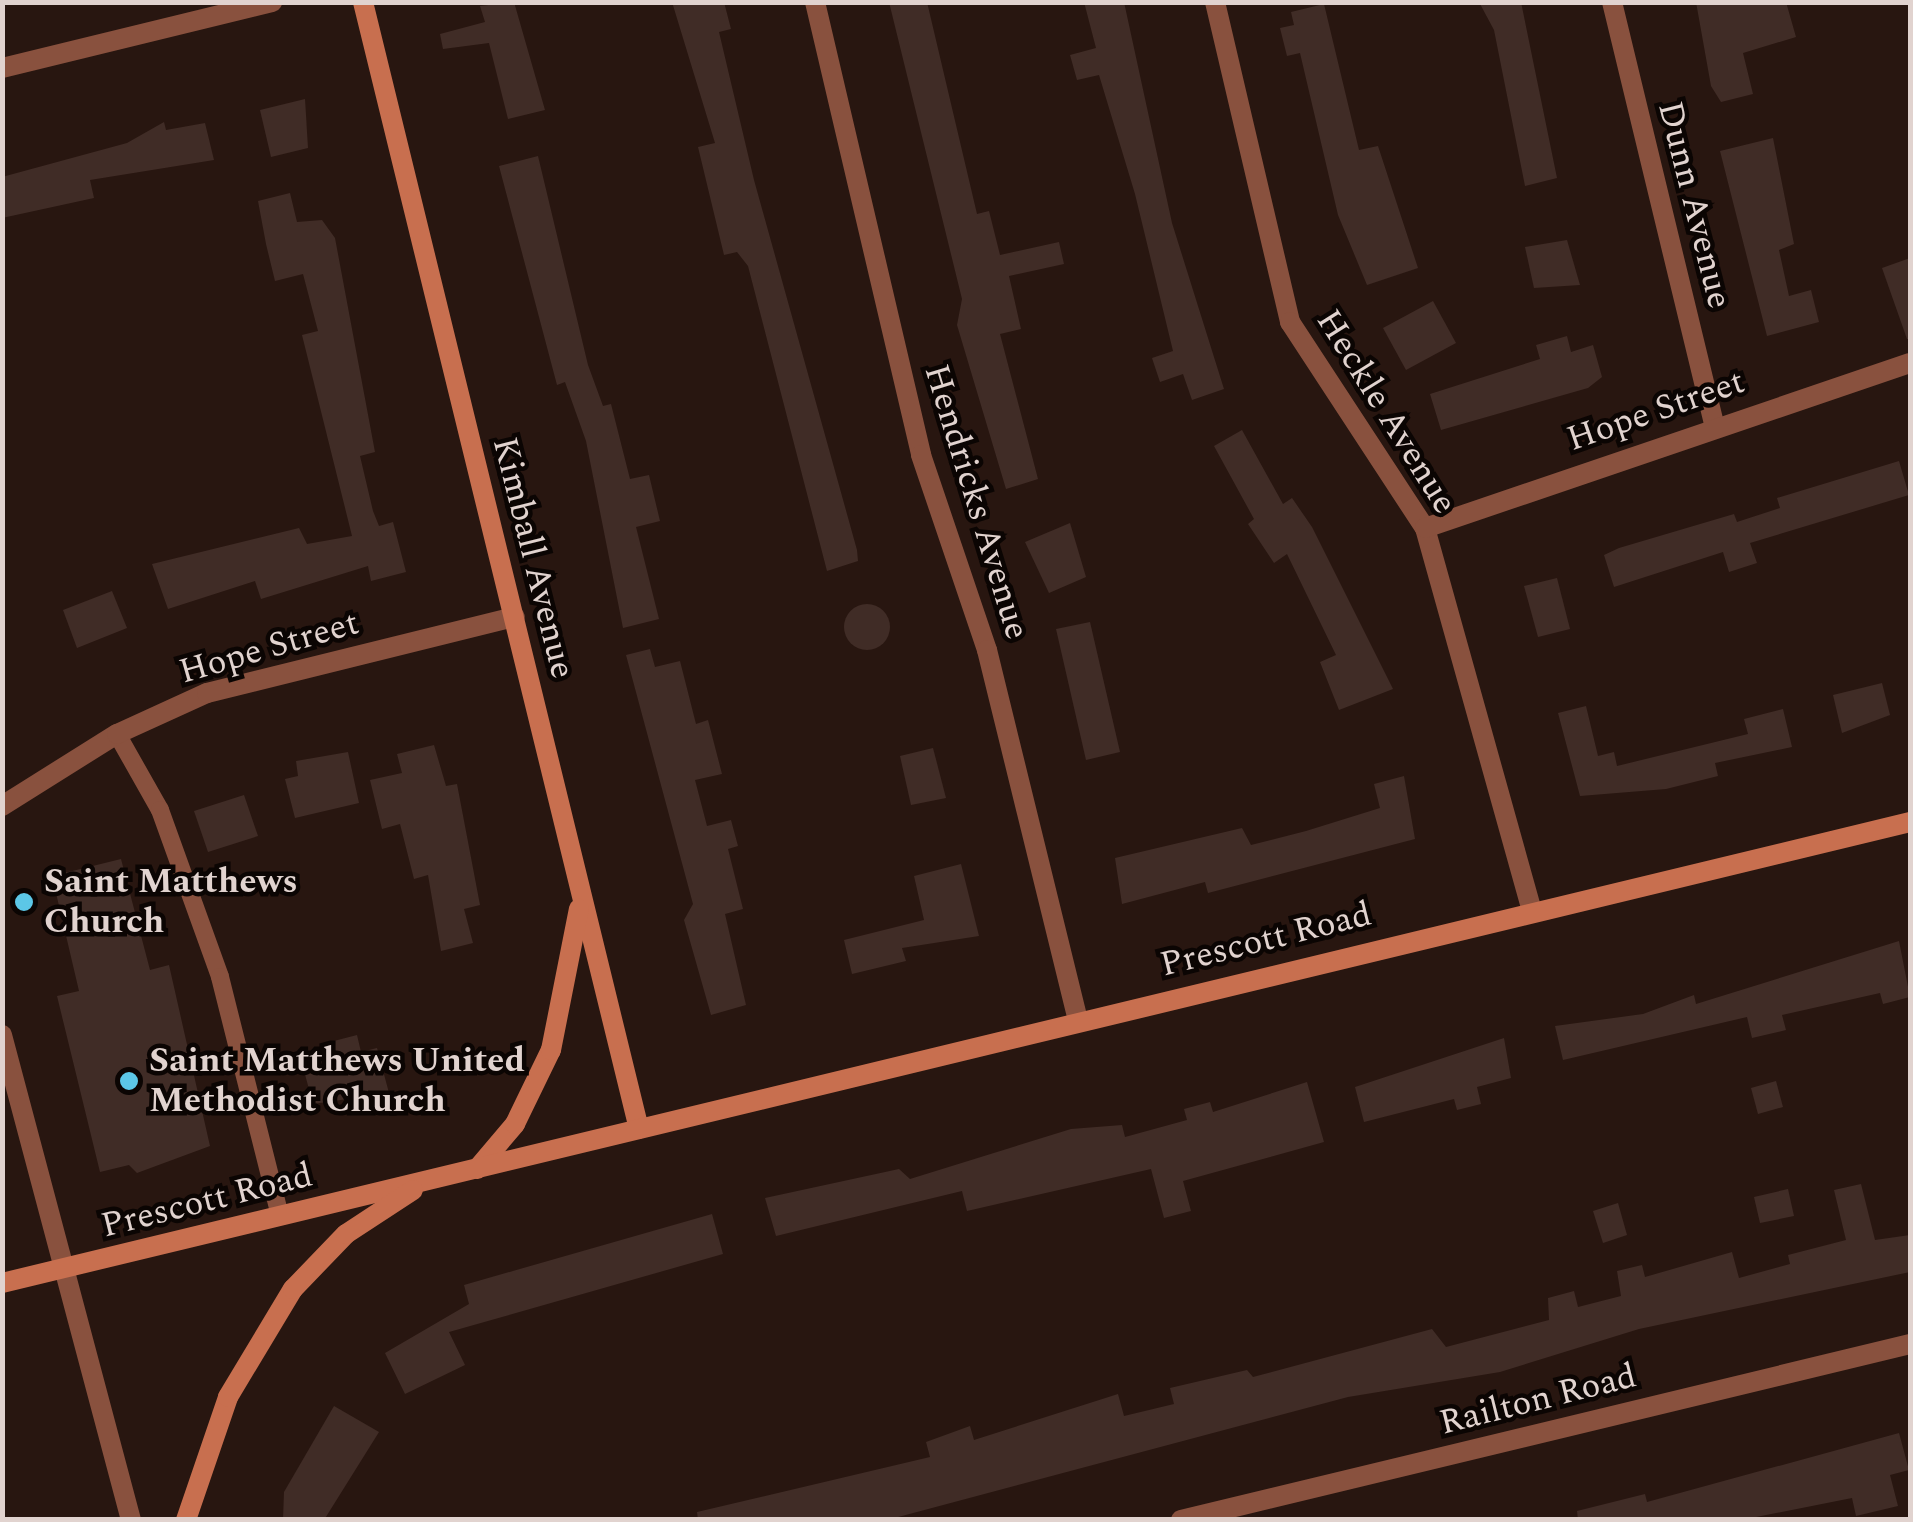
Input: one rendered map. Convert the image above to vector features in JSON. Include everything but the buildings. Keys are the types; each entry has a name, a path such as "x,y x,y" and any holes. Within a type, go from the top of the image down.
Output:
{"main road":[{"name":"Kimball Avenue","path":"363,2 515,617 580,902 639,1129"},
{"name":"Prescott Road","path":"2,1283 1532,910 1910,822"},
{"path":"477,1169 515,1124 551,1050 580,902"},
{"path":"186,1520 228,1397 293,1289 346,1234 427,1181"}],"street":[{"path":"2,68 272,2"},
{"name":"Hendricks Avenue","path":"815,2 922,455 987,650 1078,1020"},
{"name":"Heckle Avenue","path":"1215,2 1290,322 1425,528 1532,910"},
{"name":"Dunn Avenue","path":"1612,2 1714,424"},
{"name":"Hope Street","path":"1425,528 1714,424 1910,363"},
{"name":"Hope Street","path":"2,806 117,734 207,693 515,617"},
{"path":"2,1035 131,1520"},
{"name":"Railton Road","path":"1181,1520 1910,1344"}],"lane":[{"path":"117,734 160,810 220,977 280,1216"}],"place":[{"name":"Saint Matthews Church","path":"24,902"},
{"name":"Saint Matthews United Methodist Church","path":"129,1081"}]}
